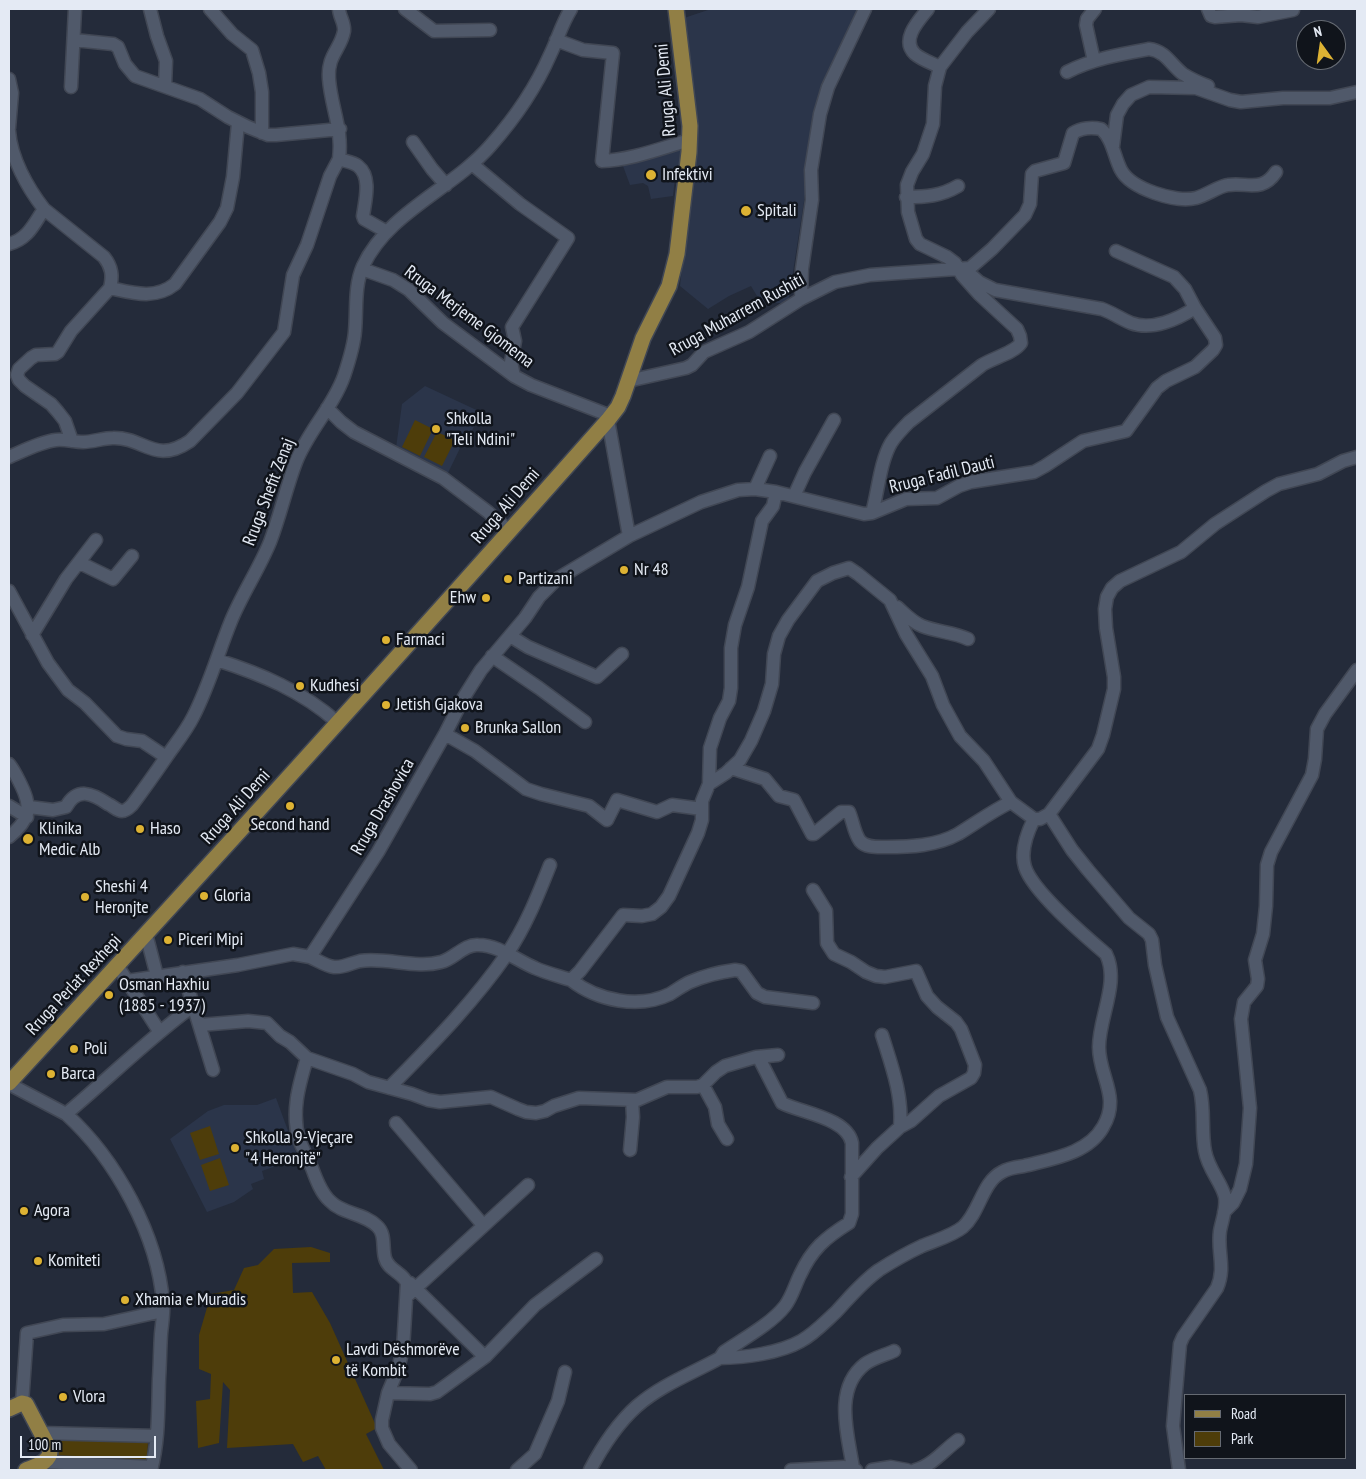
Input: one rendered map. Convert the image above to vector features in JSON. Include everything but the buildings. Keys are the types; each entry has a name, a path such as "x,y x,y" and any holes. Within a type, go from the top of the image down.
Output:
{"main road":[{"name":"Rruga Ali Demi","path":"146,934 509,531 618,407 643,338 662,302 677,254 690,140 689,115 676,9"},
{"name":"Rruga Perlat Rexhepi","path":"9,1083 146,934"},
{"path":"15,1406 26,1404 50,1450 50,1455 43,1462 26,1470"}],"street":[{"path":"71,87 75,9"},
{"path":"150,9 166,61 165,86"},
{"path":"210,9 232,34 252,50 262,92 262,132"},
{"path":"9,458 48,441 82,442 115,438 125,439 156,451 173,450 190,441 237,393 284,332 293,275 307,245 330,176 339,159 340,130 331,95 329,78 331,59 343,33 344,26 339,9"},
{"path":"404,9 434,31 490,30"},
{"name":"Rruga Shefit Zenaj","path":"28,812 66,807 71,798 83,793 97,797 119,811 125,811 132,805 192,719 203,697 232,620 271,541 300,453 336,394 352,350 358,288 362,269 369,255 387,232 472,164 490,147 523,103 550,55 564,20 571,9"},
{"path":"800,299 802,269 812,200 811,170 820,114 828,87 865,9"},
{"path":"928,9 915,26 910,37 910,44 913,52 918,56 940,67"},
{"path":"872,513 890,444 899,432 982,365 993,358 1013,350 1021,343 1017,329 979,294 947,257 920,244 916,239 908,212 906,197 907,185 912,172 923,154 933,124 935,86 940,67 967,32 989,9"},
{"path":"1094,61 1086,25 1087,19 1096,9"},
{"path":"1208,9 1211,16 1215,17 1241,15 1258,17 1293,10"},
{"path":"74,40 118,46 125,64 135,76 200,99 238,123 262,132 276,135 340,130"},
{"path":"556,40 582,50 613,53 602,161 622,159 690,140"},
{"path":"1067,72 1080,65 1094,61 1149,49 1157,50 1185,76 1216,91 1219,97"},
{"path":"9,79 12,92 9,129 12,150 30,188 44,209 104,257 112,272 110,288 71,332 58,352 55,354 36,355 19,369 17,375 25,386 51,404 65,421 72,441"},
{"path":"1112,149 1116,115 1131,95 1140,90 1161,86 1196,88 1219,97 1242,102 1312,97 1330,98 1357,92"},
{"path":"110,288 146,295 162,292 175,284 220,222 226,208 233,177 238,123"},
{"name":"Rruga Muharrem Rushiti","path":"628,381 686,368 704,352 749,332 800,299 835,282 870,275 970,268 992,249 1025,215 1030,204 1032,174 1035,171 1064,163 1073,133 1089,128 1101,130 1104,132 1120,169 1130,181 1176,199 1190,199 1208,195 1229,184 1244,186 1264,183 1271,180 1276,172"},
{"path":"414,142 427,163 446,185"},
{"path":"339,159 359,167 363,173 367,191 362,216 387,232"},
{"path":"472,164 520,204 568,238 512,327 515,341 511,362 514,376"},
{"path":"906,197 936,196 947,193 958,186"},
{"path":"9,244 17,242 26,236 44,209"},
{"path":"959,270 968,272 986,287 995,290 1102,309 1114,313 1130,323 1142,325 1171,320 1195,308 1185,289 1174,277 1116,251"},
{"name":"Rruga Merjeme Gjomema","path":"362,269 393,280 409,290 444,323 514,376 609,418"},
{"name":"Rruga Fadil Dauti","path":"629,536 701,502 738,490 755,489 776,492 856,512 872,513 906,499 937,498 971,482 1034,472 1083,441 1126,432 1157,388 1166,381 1195,367 1214,350 1215,338 1195,308"},
{"path":"327,408 354,432 443,478 488,512 509,531"},
{"path":"609,418 629,536"},
{"path":"794,496 834,420"},
{"path":"755,489 770,456"},
{"path":"890,600 906,634 932,676 952,725 960,736 984,760 1011,802 1034,819 1040,819 1049,814 1098,748 1104,734 1114,683 1105,609 1106,598 1112,588 1120,581 1181,552 1215,524 1279,484 1318,474 1344,461 1357,458"},
{"path":"571,980 580,971 622,915 642,916 652,914 661,907 669,896 698,833 702,820 702,800 709,784 710,748 720,718 729,701 731,688 731,648 735,625 748,587 762,521 773,506 776,492"},
{"name":"Rruga Drashovica","path":"310,956 378,852 445,734 464,696 492,656 510,636 539,597 557,579 629,536"},
{"path":"32,635 66,579 96,540"},
{"path":"80,562 113,579 132,556"},
{"path":"709,784 740,760 751,742 764,711 772,684 774,654 779,636 788,620 817,581 833,573 850,568 884,594 910,619 922,626 959,634 968,639"},
{"path":"9,592 48,663 68,690 85,703 117,736 142,741 166,757"},
{"path":"510,636 528,647 597,677 622,654"},
{"path":"492,656 584,722"},
{"path":"217,660 284,685 337,722"},
{"path":"1224,1212 1233,1203 1240,1189 1246,1164 1250,1108 1241,1019 1244,1002 1257,986 1258,979 1254,960 1264,925 1267,865 1271,852 1312,775 1317,729 1325,714 1357,670"},
{"path":"445,734 475,751 526,789 588,806 607,820 617,800 657,812 672,805 702,809"},
{"path":"9,764 25,794 28,812 21,826 9,837"},
{"path":"731,768 765,779 779,796 794,800 812,834 841,812 849,812 859,840 864,844 874,847 920,846 937,842 956,834 994,810 1011,802"},
{"path":"9,806 28,812"},
{"path":"1049,814 1072,850 1088,870 1128,918 1149,934 1152,940 1155,965 1167,1017 1200,1090 1205,1151 1212,1172 1226,1199 1220,1234 1222,1260 1220,1281 1180,1344 1173,1426 1179,1470"},
{"path":"590,1470 610,1437 638,1406 652,1395 720,1358 787,1348 802,1341 818,1329 864,1282 879,1271 908,1254 956,1232 965,1225 995,1177 1002,1171 1059,1157 1077,1150 1094,1139 1103,1128 1109,1114 1111,1100 1099,1047 1110,984 1110,961 1106,954 1042,894 1031,880 1025,867 1024,856 1028,831 1034,819"},
{"path":"389,1088 466,1008 508,954 527,919 550,865"},
{"path":"813,890 826,911 827,943 834,954 876,976 885,977 916,971 928,996 961,1029 975,1065 971,1078 939,1096 911,1121 900,1127 851,1176"},
{"path":"146,934 157,976"},
{"path":"127,981 238,965 293,954 310,956 332,967 368,961 429,964 453,957 467,946 476,944 487,945 537,969 571,980 583,989 598,996 617,1000 654,999 670,994 688,982 735,970 740,971 758,992 765,997 813,1004"},
{"path":"117,965 159,1031"},
{"path":"183,972 213,1070"},
{"path":"66,1114 102,1084 159,1031 193,1006"},
{"path":"200,1025 248,1021 268,1023 280,1036 307,1058 353,1074 368,1082 440,1102 491,1097 526,1112 536,1113 579,1098 632,1100 642,1098 667,1087 697,1087 704,1085 716,1072 725,1066 756,1057 778,1055"},
{"path":"882,1034 896,1082 901,1114 900,1127"},
{"path":"720,1358 724,1352 775,1316 785,1306 799,1275 816,1247 827,1237 849,1223 852,1214 852,1143 848,1132 824,1118 782,1103 760,1060 756,1057"},
{"path":"307,1058 297,1094 295,1110 300,1140 323,1193 338,1208 359,1215 377,1225 383,1237 385,1259 388,1265 409,1288 485,1357"},
{"path":"9,1083 66,1114 96,1144 134,1204 154,1258 161,1287 164,1312 152,1469 43,1462"},
{"path":"704,1085 715,1107 718,1124 727,1139"},
{"path":"630,1150 633,1117 632,1100"},
{"path":"396,1123 483,1225"},
{"path":"411,1470 389,1444 382,1428 388,1393 401,1359 409,1288 528,1185"},
{"path":"388,1393 430,1394 437,1392 485,1357 535,1305 596,1259"},
{"path":"15,1406 27,1333 63,1325 104,1324 164,1312"},
{"path":"792,1470 844,1467 854,1469 844,1404 849,1389 855,1375 866,1364 894,1350"},
{"path":"517,1470 535,1454 558,1401 565,1372"},
{"path":"42,1433 156,1436"},
{"path":"914,1470 932,1463 958,1440"},
{"path":"872,1470 891,1467 907,1470"}],"shaded area":[{"name":"Spitali","path":"711,9 861,9 819,105 788,304 760,301 751,286 729,296 708,309 680,286 697,136 684,18"},
{"name":"Infektivi","path":"673,150 681,151 682,155 680,167 676,169 673,196 651,199 648,186 643,183 630,185 623,166"},
{"name":"Shkolla \"Teli Ndini\"","path":"425,386 485,414 479,425 475,424 469,438 464,440 447,475 396,448 402,404"},
{"name":"Shkolla 9-Vjeçare \"4 Heronjtë\"","path":"276,1098 298,1158 262,1171 264,1179 251,1184 253,1189 234,1202 207,1212 170,1139 208,1111 224,1105 257,1105"}],"green space":[{"path":"415,420 433,429 420,456 402,447"},
{"path":"437,432 455,440 442,466 424,457"},
{"path":"210,1126 219,1154 200,1160 190,1133"},
{"path":"220,1158 229,1185 210,1191 201,1165"},
{"path":"311,1247 330,1253 330,1262 292,1263 293,1293 312,1292 330,1323 377,1428 366,1434 384,1470 326,1470 318,1456 303,1462 293,1444 227,1448 230,1390 223,1382 219,1443 198,1448 196,1401 210,1399 211,1374 199,1369 199,1335 211,1294 234,1290 244,1268 258,1265 274,1249"},
{"path":"57,1438 148,1441 147,1462 56,1460"}],"place":[{"name":"Infektivi","path":"651,175"},
{"name":"Spitali","path":"746,211"},
{"name":"Shkolla \"Teli Ndini\"","path":"436,429"},
{"name":"Nr 48","path":"624,570"},
{"name":"Partizani","path":"508,579"},
{"name":"Ehw","path":"486,598"},
{"name":"Farmaci","path":"386,640"},
{"name":"Kudhesi","path":"300,686"},
{"name":"Jetish Gjakova","path":"386,705"},
{"name":"Brunka Sallon","path":"465,728"},
{"name":"Second hand","path":"290,806"},
{"name":"Haso","path":"140,829"},
{"name":"Klinika Medic Alb","path":"28,839"},
{"name":"Gloria","path":"204,896"},
{"name":"Sheshi 4 Heronjte","path":"85,897"},
{"name":"Piceri Mipi","path":"168,940"},
{"name":"Osman Haxhiu (1885 - 1937)","path":"109,995"},
{"name":"Poli","path":"74,1049"},
{"name":"Barca","path":"51,1074"},
{"name":"Shkolla 9-Vjeçare \"4 Heronjtë\"","path":"235,1148"},
{"name":"Agora","path":"24,1211"},
{"name":"Komiteti","path":"38,1261"},
{"name":"Xhamia e Muradis","path":"125,1300"},
{"name":"Lavdi Dëshmorëve të Kombit","path":"336,1360"},
{"name":"Vlora","path":"63,1397"}]}
